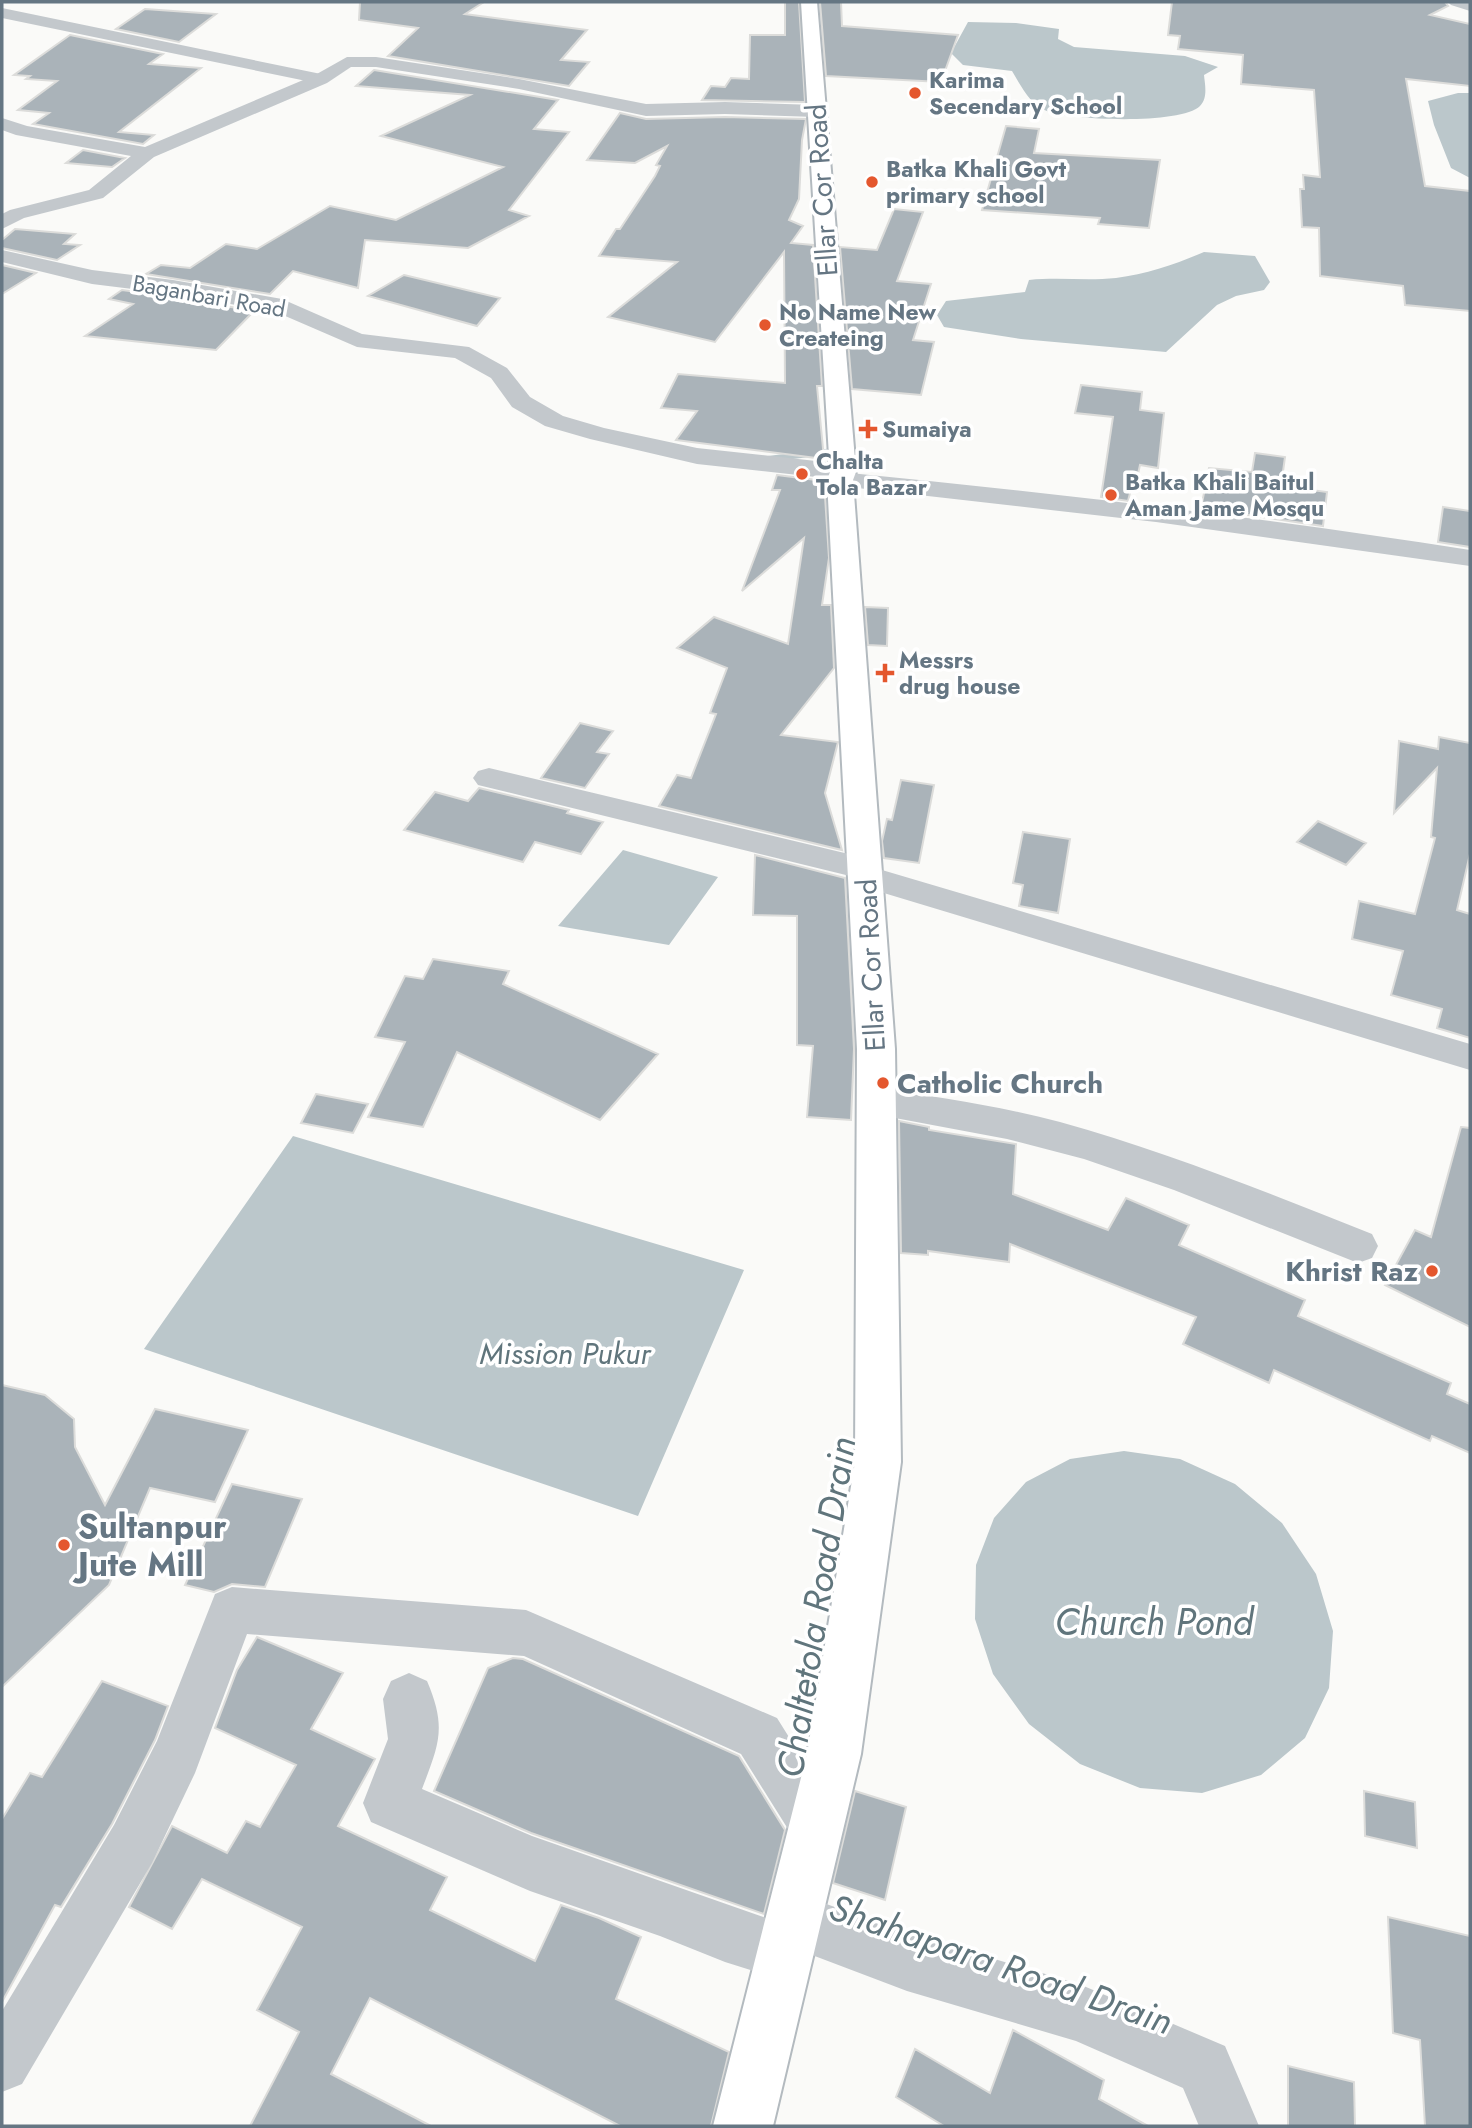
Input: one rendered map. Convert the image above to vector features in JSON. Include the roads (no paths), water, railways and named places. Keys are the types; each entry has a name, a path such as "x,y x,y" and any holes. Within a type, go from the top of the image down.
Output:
{"main road":[{"name":"Ellar Cor Road","path":"743,2126 834,1754 878,1462 876,1102 866,873 809,2"}],"street":[{"path":"1456,2 1470,6"},
{"path":"2,13 321,79"},
{"path":"2,223 17,215 96,194 147,153 321,79 347,62 376,62 519,84 646,110 725,108 816,111"},
{"path":"2,124 23,131 147,153"},
{"path":"2,147 46,135"},
{"name":"Baganbari Road","path":"2,257 92,277 173,287 282,306 357,340 461,352 499,373 521,402 554,421 696,456 842,476"},
{"path":"842,476 1339,537 1470,558"},
{"path":"489,778 866,873 1470,1057"},
{"path":"876,1102 965,1115 1084,1144 1224,1193 1358,1246"},
{"path":"2,2064 133,1844 177,1755 232,1610 526,1633 759,1736 816,1827"},
{"path":"409,1699 414,1739 390,1803 530,1863 660,1908 725,1934 789,1936 907,1962 1079,2013 1204,2067 1229,2126"}],"water":[{"path":"968,22 1016,23 1059,29 1058,39 1074,47 1185,56 1218,67 1204,75 1204,99 1200,106 1189,112 1171,116 1122,119 1055,113 1042,109 1033,102 1012,71 963,65 951,53"},
{"path":"1458,93 1470,93 1470,178 1451,168 1434,125 1428,101"},
{"path":"1204,252 1255,256 1270,282 1264,290 1236,296 1217,305 1166,352 1021,339 944,327 937,315 946,301 1025,292 1029,280 1128,276 1161,268"},
{"path":"623,850 718,877 669,945 558,926"},
{"name":"Mission Pukur","path":"293,1136 744,1270 638,1516 144,1349"},
{"name":"Church Pond","path":"1124,1451 1180,1459 1235,1484 1282,1523 1316,1574 1333,1631 1329,1688 1305,1738 1261,1775 1202,1793 1140,1788 1080,1764 1029,1724 993,1674 975,1619 976,1565 994,1518 1026,1482 1070,1459"}],"waterway":[{"path":"768,459 842,450"}],"place":[{"name":"Karima Secendary School","path":"915,93"},
{"name":"Batka Khali Govt primary school","path":"872,182"},
{"name":"No Name New Createing","path":"765,325"},
{"name":"Sumaiya","path":"868,429"},
{"name":"Chalta Tola Bazar","path":"802,474"},
{"name":"Batka Khali Baitul Aman Jame Mosqu","path":"1111,495"},
{"name":"Messrs drug house","path":"885,673"},
{"name":"Catholic Church","path":"883,1083"},
{"name":"Khrist Raz","path":"1432,1271"},
{"name":"Sultanpur Jute Mill","path":"64,1545"}],"water label":[{"name":"Chaltetola Road Drain","path":"816,1607"},
{"name":"Shahapara Road Drain","path":"1001,1964"}]}
